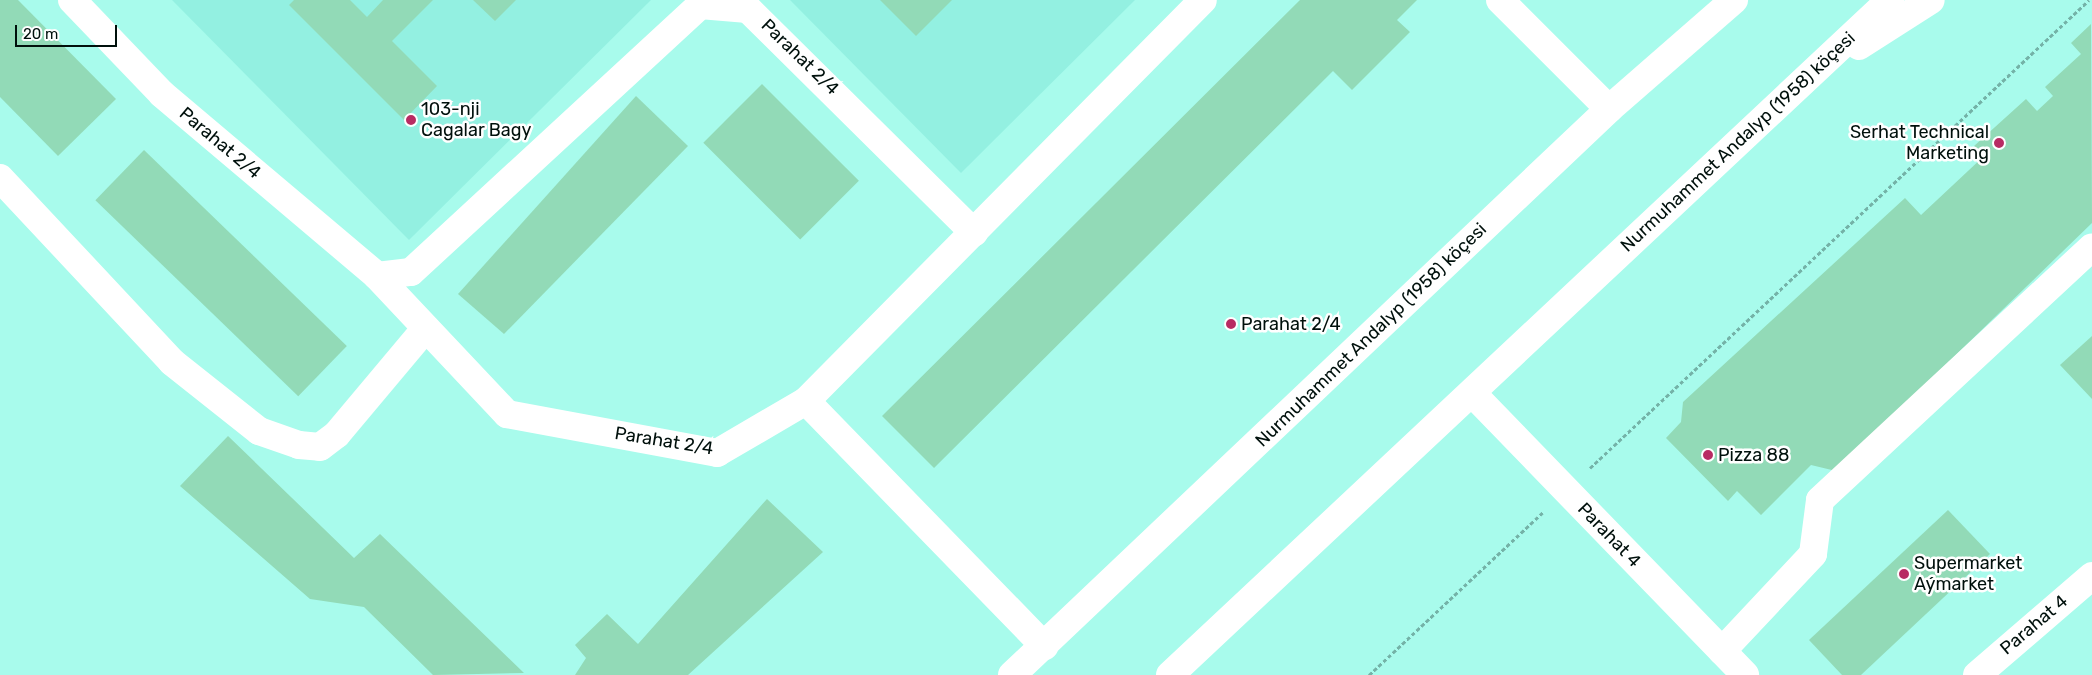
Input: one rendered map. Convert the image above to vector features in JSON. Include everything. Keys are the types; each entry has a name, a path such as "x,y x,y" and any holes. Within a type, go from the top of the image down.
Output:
{"main road":[{"name":"Parahat 2/4","path":"72,0 162,94 377,276 507,414 717,453 806,401 1203,0"},
{"path":"1500,0 1609,109"},
{"name":"Nurmuhammet Andalyp (1958) köçesi","path":"1012,675 1609,109 1734,0"},
{"name":"Nurmuhammet Andalyp (1958) köçesi","path":"1170,675 1473,394 1744,132 1805,80 1890,0"},
{"path":"1805,80 1931,0"},
{"name":"Parahat 2/4","path":"377,276 411,272 700,4 748,8 974,233"},
{"path":"0,178 172,362 259,431 299,445 320,447 338,434 426,328"},
{"path":"1722,651 1813,554 1820,500 2092,247"},
{"name":"Parahat 4","path":"1473,394 1745,675"},
{"path":"806,401 1044,646"},
{"name":"Parahat 4","path":"1991,671 2092,576"}],"path":[{"path":"1369,675 2089,0"}],"shaded area":[{"name":"103-nji Cagalar Bagy","path":"172,0 651,0 409,240"},
{"path":"790,0 1135,0 961,173"}],"building":[{"path":"0,0 18,0 116,99 58,156 0,97"},
{"path":"294,0 350,0 367,17 383,0 433,0 392,41 437,86 404,120 289,5"},
{"path":"473,0 516,0 495,21"},
{"path":"880,0 952,0 916,36"},
{"path":"1300,0 1417,0 1397,20 1410,32 1352,90 1333,71 934,468 882,416"},
{"path":"2091,24 2092,223 1836,471 1811,465 1761,515 1737,491 1728,501 1666,438 1681,422 1683,402 1905,198 1921,215 1984,156 1974,146 2026,99 2037,111 2053,96 2045,87 2081,54 2071,43"},
{"path":"762,84 859,181 800,240 703,143"},
{"path":"636,96 688,146 504,334 458,294"},
{"path":"144,150 347,346 298,396 95,200"},
{"path":"2092,336 2092,399 2060,365"},
{"path":"228,436 354,558 380,534 524,673 433,675 364,607 310,599 180,486"},
{"path":"767,499 823,552 688,675 575,675 586,658 575,645 607,614 638,644"},
{"path":"1948,510 1990,554 1861,675 1842,675 1809,640"}],"place":[{"name":"103-nji Cagalar Bagy","path":"411,120"},
{"name":"Serhat Technical Marketing","path":"1999,143"},
{"name":"Parahat 2/4","path":"1231,324"},
{"name":"Pizza 88","path":"1708,455"},
{"name":"Supermarket Aýmarket","path":"1904,574"}]}
